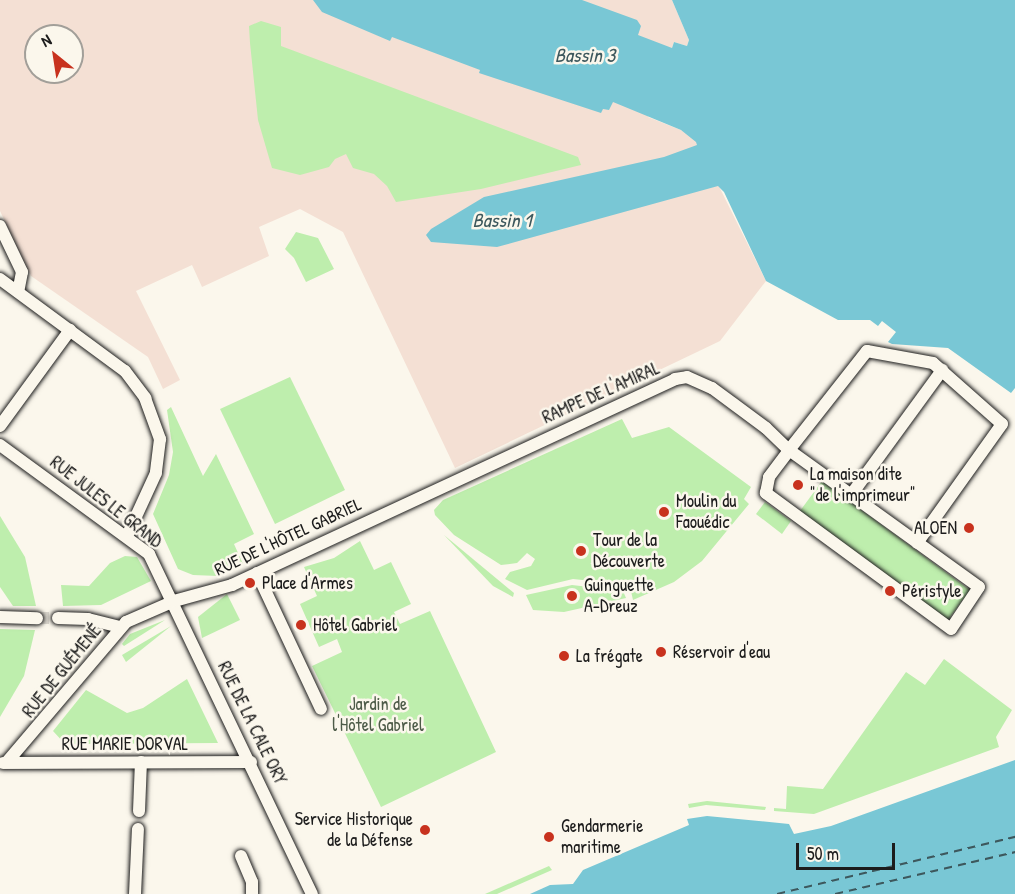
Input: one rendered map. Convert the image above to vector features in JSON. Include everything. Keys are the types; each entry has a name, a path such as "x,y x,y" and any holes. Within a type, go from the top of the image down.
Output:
{"street":[{"path":"0,226 22,272 18,292"},
{"path":"0,279 125,371 145,398 160,439 156,473 127,536"},
{"path":"0,426 70,330"},
{"path":"789,450 867,351 933,363 1002,424 917,543"},
{"path":"851,495 942,370"},
{"name":"RAMPE DE L'AMIRAL","path":"416,498 658,386 687,377 711,388 766,428 789,450 979,587 951,629 766,493 769,477 789,450"},
{"name":"RUE JULES LE GRAND","path":"0,446 149,554 174,602"},
{"name":"RUE DE L'HÔTEL GABRIEL","path":"120,627 174,602 232,585 416,498"},
{"path":"257,573 321,709"},
{"name":"RUE DE LA CALE ORY","path":"174,602 312,894"},
{"path":"0,616 37,618"},
{"path":"58,618 88,619 120,627"},
{"name":"RUE DE GUÉMENÉ","path":"4,763 120,627"},
{"path":"139,811 141,762"},
{"name":"RUE MARIE DORVAL","path":"4,763 251,762"},
{"path":"135,894 138,829"},
{"path":"241,856 252,882 252,894"}],"shaded area":[{"path":"0,0 672,0 689,40 687,46 674,42 648,117 681,130 696,140 766,281 720,341 455,468 343,232 300,209 259,227 269,256 202,287 192,265 136,291 180,380 163,389 148,357 31,276 0,211"}],"green space":[{"path":"261,21 281,27 281,46 578,157 581,165 481,189 396,202 387,186 374,174 353,168 346,154 335,159 329,167 300,175 272,168 258,120 250,43 249,26"},
{"path":"296,232 318,238 334,269 306,282 294,258 285,249"},
{"path":"290,377 345,490 275,524 220,409"},
{"path":"171,407 203,476 216,454 254,534 234,544 243,564 218,576 193,575 178,569 153,514 169,475 173,452 167,410"},
{"path":"622,419 632,438 669,427 751,487 744,499 749,504 702,561 674,582 633,600 630,587 573,579 527,590 505,579 510,572 531,566 535,559 527,553 517,563 501,565 454,535 435,515 434,510 443,500"},
{"path":"822,481 970,590 948,620 800,511"},
{"path":"765,502 791,521 782,534 756,514"},
{"path":"0,516 25,557 36,606 13,606 0,587"},
{"path":"444,535 514,593 513,597 493,586"},
{"name":"Jardin de l'Hôtel Gabriel","path":"360,541 374,570 391,562 411,604 394,612 400,624 430,611 496,752 381,807 312,666 342,652 337,639 319,647 300,604 317,596 304,567 334,558"},
{"path":"125,556 137,557 151,581 101,605 63,606 61,585 89,586 110,563"},
{"path":"572,585 623,591 626,598 564,612 533,610 526,595"},
{"path":"227,594 240,620 202,638 198,617"},
{"path":"165,620 124,646 122,644 130,634"},
{"path":"171,626 126,662 122,655"},
{"path":"0,629 35,630 24,676 0,717"},
{"path":"944,659 1012,710 996,737 999,747 814,814 774,811 774,808 786,809 787,786 823,789 906,672 925,685"},
{"path":"187,679 218,743 65,744 53,731 86,690 127,713 143,708"},
{"path":"707,801 766,807 765,810 706,805 689,808 688,804"},
{"path":"549,866 552,870 497,894 485,894"}],"water":[{"path":"313,0 582,0 637,20 641,26 638,35 672,48 674,42 687,46 689,40 672,0 1015,0 1015,388 1011,393 948,348 892,344 888,342 896,332 882,321 878,326 870,320 838,320 766,281 724,192 718,186 497,247 431,242 426,235 431,229 484,197 664,157 697,145 696,142 681,130 613,102 609,110 603,109 601,113 479,73 480,70 392,37 390,41 322,12"},
{"path":"1015,760 1015,894 530,894 550,885 573,884 583,870 689,825 687,819 707,816 789,824 794,834 831,826"}],"ferry route":[{"path":"777,894 1015,837"},
{"path":"835,894 1015,852"}],"tunnel":[{"path":"37,618 58,618"}],"place":[{"name":"La maison dite \"de l'imprimeur\"","path":"798,485"},
{"name":"Moulin du Faouédic","path":"664,512"},
{"name":"ALOEN","path":"969,528"},
{"name":"Tour de la Découverte","path":"581,551"},
{"name":"Place d'Armes","path":"250,583"},
{"name":"Péristyle","path":"890,591"},
{"name":"Guinguette A-Dreuz","path":"572,596"},
{"name":"Hôtel Gabriel","path":"301,625"},
{"name":"Réservoir d'eau","path":"661,652"},
{"name":"La frégate","path":"564,656"},
{"name":"Service Historique de la Défense","path":"425,830"},
{"name":"Gendarmerie maritime","path":"549,837"}],"water label":[{"name":"Bassin 3","path":"585,54"},
{"name":"Bassin 1","path":"502,219"}]}
